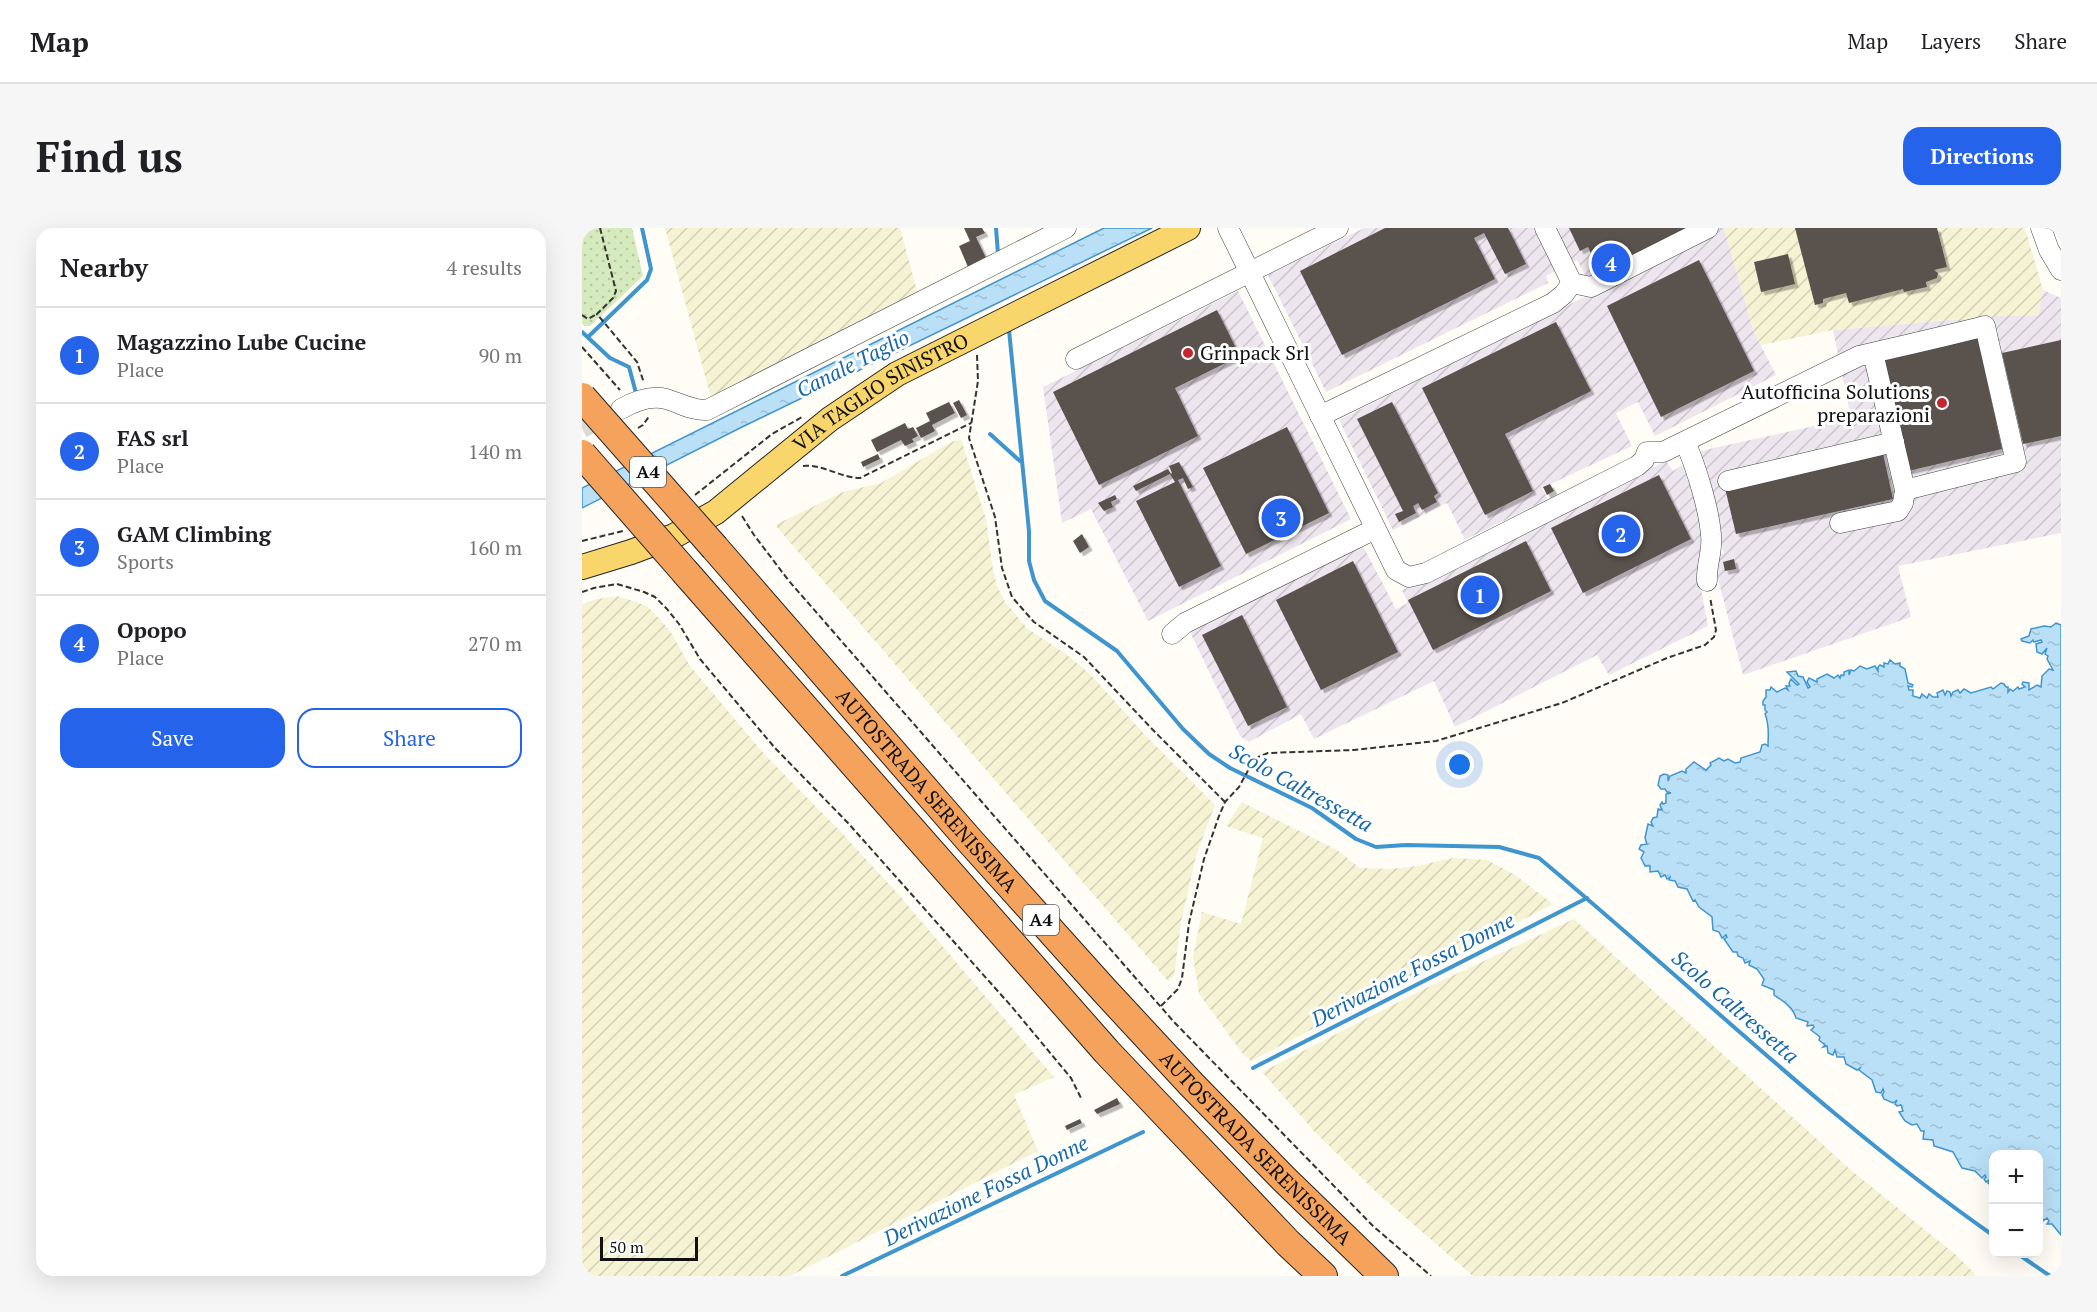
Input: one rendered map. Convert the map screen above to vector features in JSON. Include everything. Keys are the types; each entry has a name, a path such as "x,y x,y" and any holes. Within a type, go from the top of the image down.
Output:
{"highway":[{"name":"AUTOSTRADA SERENISSIMA","path":"582,397 1096,981 1192,1085 1384,1276"},
{"name":"AUTOSTRADA SERENISSIMA","path":"582,454 1107,1052 1288,1243 1323,1276"},
{"path":"1107,1052 1137,1096 1274,1246 1305,1276"},
{"path":"1284,1179 1362,1241 1401,1276"}],"main road":[{"name":"VIA TAGLIO SINISTRO","path":"582,567 674,536 716,512 830,419 881,384 975,334 1188,228"}],"street":[{"path":"633,403 666,399 707,410 1066,228"},
{"path":"1228,228 1396,570 1409,577 1426,573 1637,466 1644,460 1647,452 1663,452 1859,356 1985,326 2016,462 1905,490"},
{"path":"1076,359 1338,228"},
{"path":"1545,228 1572,283"},
{"path":"1572,283 1591,287 1708,228"},
{"path":"2041,228 2049,250 2061,270"},
{"path":"1320,416 1553,303 1572,283"},
{"path":"1840,523 1898,511 1904,503 1905,490 1873,353"},
{"path":"1685,441 1711,534 1712,549 1706,570 1707,581"},
{"path":"1728,481 1894,442"},
{"path":"1172,634 1185,623 1375,529"}],"path":[{"path":"582,315 588,320 598,316 616,291 600,228"},
{"path":"598,316 637,362 642,374 633,403"},
{"path":"975,334 978,381 969,438 995,517 1002,568 1012,597 1034,622 1071,647 1096,668 1153,730 1225,802"},
{"path":"582,347 633,403"},
{"path":"688,498 699,493 772,434 801,417"},
{"path":"797,467 806,465 851,478 860,478 971,423"},
{"path":"739,511 789,581 1174,1022 1365,1217 1431,1276"},
{"path":"582,541 628,530"},
{"path":"1161,1006 1178,988 1182,978 1185,946 1202,870 1225,802 1239,787 1258,757 1268,753 1354,750 1436,741 1572,699 1667,658 1706,645 1714,637 1716,630 1707,581"},
{"path":"582,592 617,585 655,597 667,609 700,659 775,748 863,839 1012,1007 1071,1078 1081,1098"}],"shaded area":[{"path":"665,228 900,228 919,298 711,398"},
{"path":"1364,228 1724,228 1754,332 1776,375 1655,436 1638,402 1616,413 1632,446 1542,488 1548,499 1465,540 1447,503 1393,530 1339,420 1594,292 1577,260 1546,276 1548,283 1326,392 1268,275"},
{"path":"1724,228 2025,228 2043,290 2038,316 1995,316 1833,330 1761,345 1754,332"},
{"path":"2043,290 2061,298 2061,533 1898,566 1911,617 1743,675 1714,557 1724,553 1696,452 1851,418 1833,330 1995,316 2038,316"},
{"path":"1238,291 1351,519 1148,621 1091,509 1062,523 1043,387"},
{"path":"961,439 986,519 997,586 1005,602 1028,629 1066,654 1090,674 1146,736 1215,805 1196,856 1181,922 1174,976 1168,981 775,525 843,492 881,483 951,442"},
{"path":"1666,461 1673,471 1686,463 1707,545 1698,573 1708,626 1609,675 1597,655 1455,727 1434,681 1314,739 1301,714 1249,742 1240,736 1190,632 1363,546 1396,609 1408,603 1402,590"},
{"path":"617,596 648,607 658,617 670,631 690,666 766,756 899,895 1054,1077 1014,1095 1038,1151 790,1276 582,1276 582,604"},
{"path":"1242,802 1337,850 1360,868 1390,869 1453,858 1487,860 1515,875 1553,904 1251,1061 1243,1054 1199,994 1193,957 1202,912 1241,924 1263,838 1226,826"},
{"path":"1574,919 1852,1171 1955,1254 1977,1276 1473,1276 1376,1192 1314,1131 1262,1072 1424,989"}],"green space":[{"path":"582,228 632,228 643,276 590,326 584,326 582,323"}],"water":[{"name":"Canale Taglio","path":"1104,228 1152,228 740,428 582,508 582,488"},
{"path":"2056,623 2061,625 2061,1235 2052,1224 2047,1224 2049,1221 2047,1218 2043,1221 2043,1150 1989,1150 1989,1180 1986,1182 1985,1175 1982,1178 1975,1171 1962,1168 1953,1152 1934,1146 1933,1140 1923,1139 1924,1131 1921,1131 1917,1124 1912,1125 1905,1121 1899,1112 1903,1111 1901,1105 1895,1104 1897,1100 1893,1103 1884,1099 1883,1089 1881,1093 1876,1092 1872,1080 1859,1070 1860,1068 1857,1070 1846,1064 1844,1057 1837,1057 1835,1050 1833,1055 1828,1053 1827,1046 1823,1047 1825,1045 1819,1040 1820,1037 1811,1030 1813,1025 1807,1026 1808,1022 1796,1018 1790,1007 1774,995 1774,990 1762,985 1764,979 1757,969 1749,965 1750,961 1745,963 1737,952 1733,952 1724,939 1726,935 1722,938 1719,932 1713,930 1712,917 1699,907 1695,900 1693,901 1687,889 1678,887 1675,881 1669,880 1670,877 1667,879 1665,875 1661,877 1658,871 1650,872 1650,866 1645,866 1641,858 1644,852 1639,849 1641,845 1647,844 1645,838 1648,824 1653,826 1651,822 1657,817 1658,809 1662,810 1660,805 1662,802 1666,803 1666,794 1671,793 1661,789 1658,785 1660,776 1668,775 1668,781 1670,776 1682,771 1686,773 1686,769 1694,762 1706,770 1711,765 1710,763 1719,758 1724,761 1728,759 1735,763 1740,762 1741,758 1760,752 1762,745 1768,746 1765,714 1767,712 1763,701 1766,697 1766,690 1770,690 1771,687 1777,692 1785,688 1788,690 1786,686 1790,686 1791,679 1797,685 1799,684 1787,672 1796,671 1798,676 1803,677 1808,688 1810,687 1807,682 1809,678 1817,682 1817,679 1827,674 1834,678 1838,675 1840,678 1844,672 1849,670 1849,675 1851,670 1854,671 1860,666 1867,669 1875,666 1878,671 1880,665 1884,667 1884,663 1888,664 1890,660 1895,664 1900,663 1900,666 1905,669 1908,683 1913,685 1908,686 1909,690 1913,690 1913,696 1920,698 1922,694 1927,698 1929,694 1938,697 1937,693 1943,690 1945,695 1947,691 1951,696 1953,692 1958,690 1960,693 1964,689 1971,693 1991,687 1993,689 2001,683 2008,687 2008,692 2010,689 2013,691 2018,687 2019,689 2025,687 2023,682 2029,683 2029,690 2037,685 2041,687 2042,676 2049,669 2053,670 2045,654 2047,648 2042,654 2037,652 2036,644 2042,642 2041,640 2034,642 2033,640 2030,643 2021,639 2029,636 2031,629 2051,627"}],"building":[{"path":"964,228 982,228 985,233 976,237 986,258 968,267 959,246 970,241"},
{"path":"1385,228 1508,228 1526,264 1505,274 1484,233 1474,238 1495,279 1342,355 1300,271"},
{"path":"1569,228 1696,228 1601,275 1588,247 1580,251"},
{"path":"1795,228 1937,228 1947,267 1934,270 1938,273 1937,278 1926,282 1927,287 1904,292 1903,289 1849,303 1846,293 1823,299 1823,303 1815,305"},
{"path":"1788,254 1795,284 1761,292 1754,262"},
{"path":"1699,260 1754,371 1661,417 1607,306"},
{"path":"1217,310 1240,356 1175,388 1198,436 1099,485 1053,392"},
{"path":"1556,322 1591,391 1505,434 1533,491 1485,515 1422,388"},
{"name":"Autofficina Solutions preparazioni","path":"1977,335 2002,449 1908,471 1882,357"},
{"path":"2061,340 2061,436 2023,444 2002,353"},
{"path":"959,400 967,415 961,418 953,403"},
{"path":"949,402 955,413 932,425 935,431 921,438 916,428 930,421 926,413"},
{"path":"1392,402 1438,493 1434,496 1437,502 1422,510 1418,503 1413,506 1416,513 1399,522 1395,514 1403,511 1357,419"},
{"path":"905,423 908,429 913,427 918,436 912,439 914,442 905,446 901,440 877,452 871,440"},
{"path":"1287,427 1329,513 1246,554 1203,468"},
{"path":"1882,449 1893,499 1736,534 1724,484"},
{"path":"878,454 880,459 863,467 861,462"},
{"path":"1179,462 1193,487 1188,489 1183,478 1178,480 1221,566 1179,587 1136,501 1175,482 1170,474 1136,491 1133,486 1168,469 1171,474 1169,466"},
{"path":"1659,475 1691,539 1583,593 1551,528"},
{"path":"1550,484 1554,491 1547,495 1543,487"},
{"path":"1115,495 1117,499 1111,502 1113,507 1104,511 1098,503"},
{"path":"1082,534 1089,547 1080,553 1073,541"},
{"path":"1526,541 1551,591 1433,650 1408,600"},
{"path":"1734,559 1736,569 1725,571 1723,562"},
{"path":"1353,561 1398,652 1321,690 1276,600"},
{"path":"1242,615 1287,707 1248,726 1202,635"},
{"path":"1117,1098 1120,1104 1097,1114 1094,1110"},
{"path":"1080,1119 1082,1123 1067,1130 1065,1126"}],"waterway":[{"path":"588,337 647,280 651,269 642,228"},
{"name":"Scolo Caltressetta","path":"996,228 998,254"},
{"name":"Scolo Caltressetta","path":"1009,330 1029,531 1029,561 1034,580 1045,601 1117,651 1183,729 1209,754 1230,768 1312,808 1356,839 1376,847 1406,845 1499,847 1539,858 1819,1100 1876,1147 1989,1232"},
{"path":"582,332 610,358 629,367 636,393"},
{"path":"990,434 1020,461"},
{"name":"Derivazione Fossa Donne","path":"1253,1068 1587,898"},
{"name":"Derivazione Fossa Donne","path":"842,1276 1143,1132"},
{"name":"Scolo Caltressetta","path":"2024,1258 2050,1276"}],"tunnel":[{"path":"582,428 612,413"}],"place":[{"name":"Opopo","path":"1611,263"},
{"name":"Grinpack Srl","path":"1188,353"},
{"name":"Autofficina Solutions preparazioni","path":"1942,403"},
{"name":"GAM Climbing","path":"1281,518"},
{"name":"FAS srl","path":"1621,534"},
{"name":"Magazzino Lube Cucine","path":"1480,595"}]}
